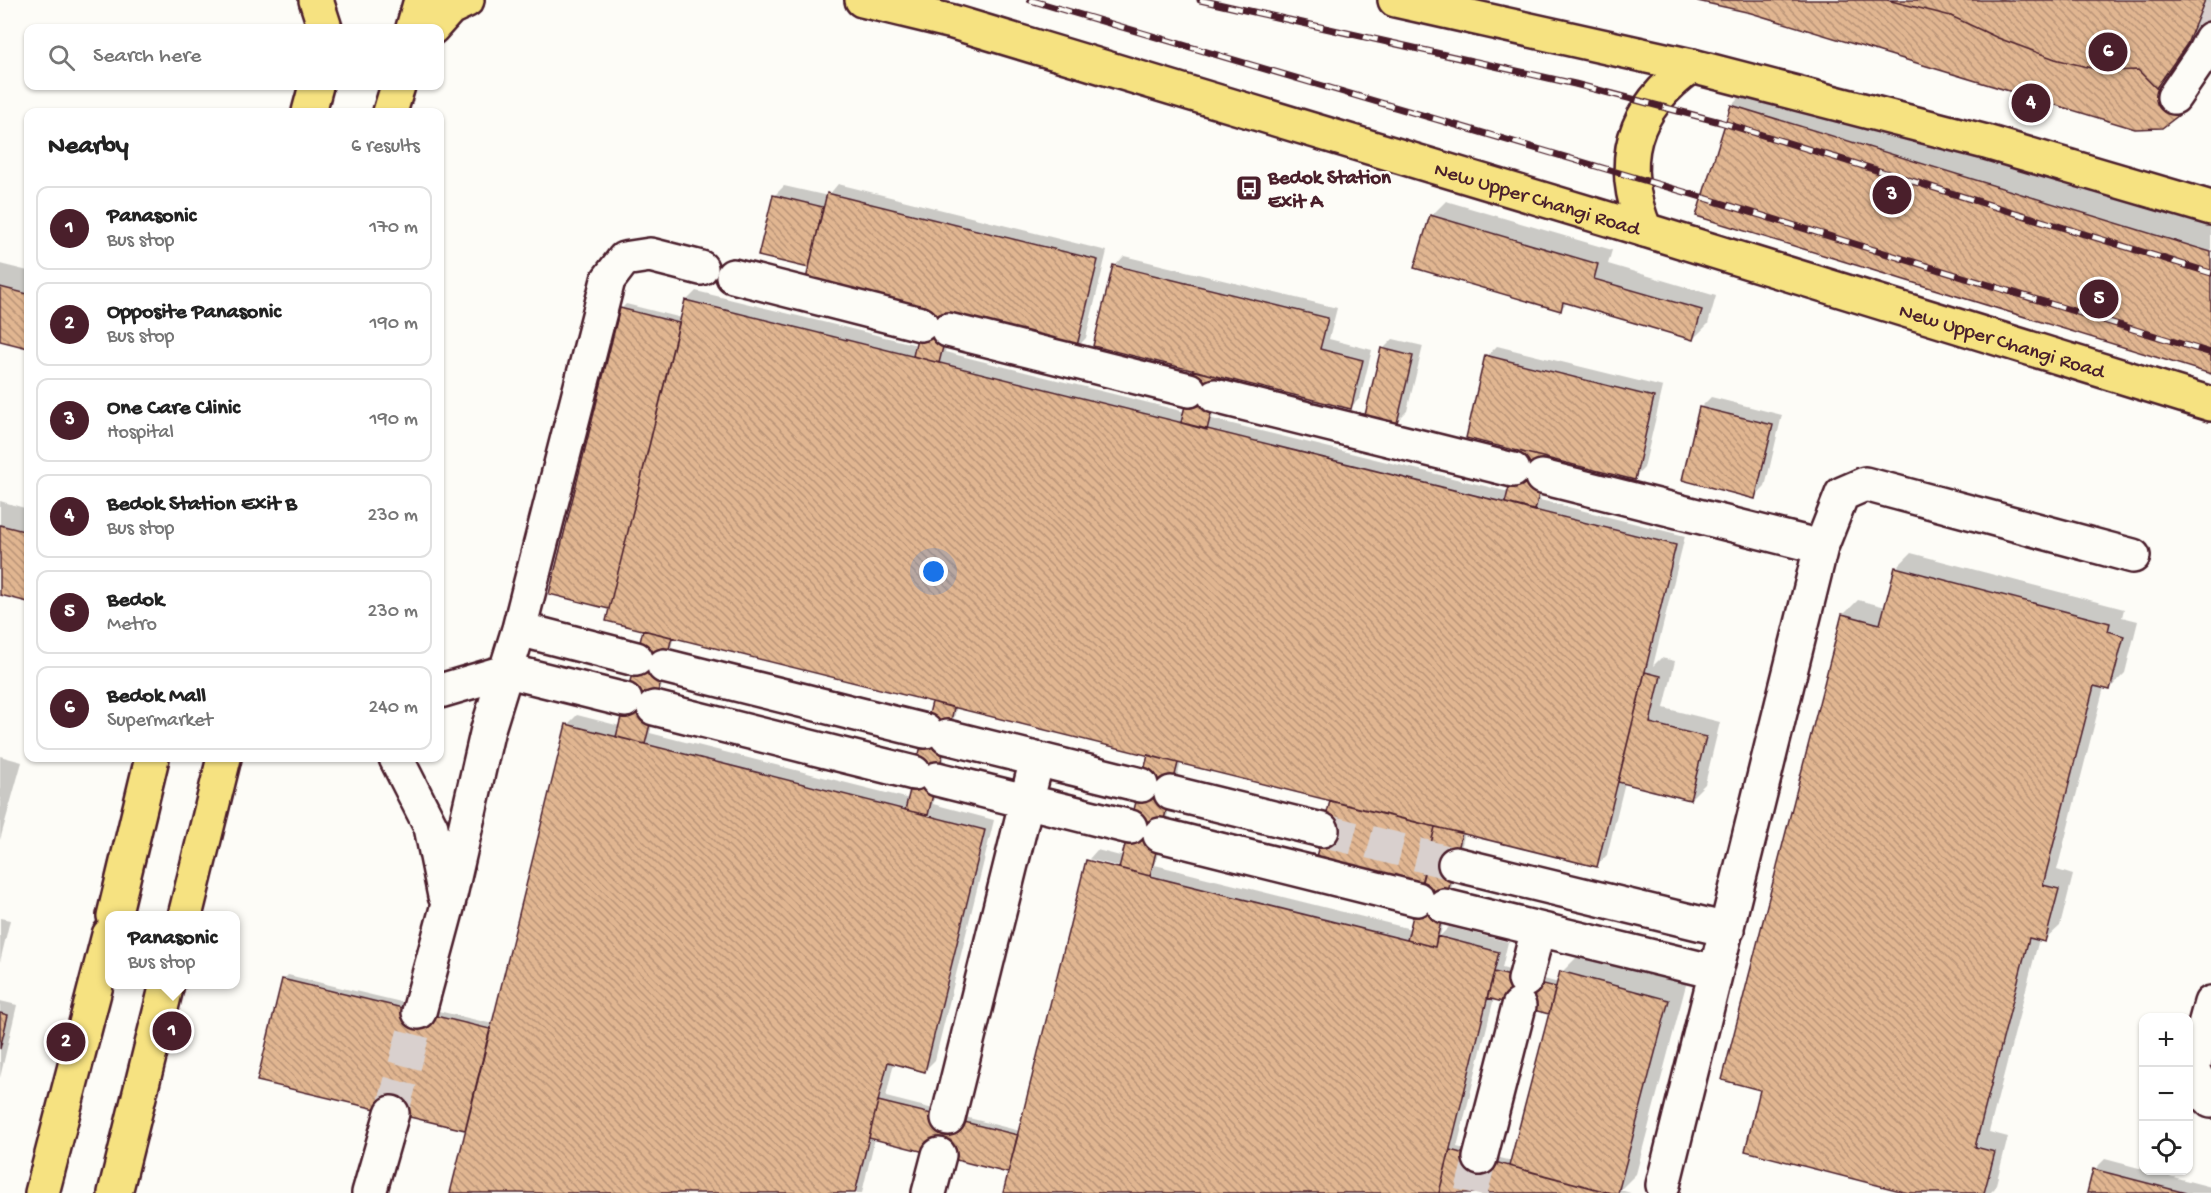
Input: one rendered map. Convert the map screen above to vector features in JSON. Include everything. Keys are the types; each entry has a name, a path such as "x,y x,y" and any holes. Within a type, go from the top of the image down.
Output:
{"main road":[{"path":"316,0 324,24"},
{"path":"331,24 338,0"},
{"path":"414,24 421,0"},
{"path":"436,24 450,8 467,0"},
{"name":"New Upper Changi Road","path":"862,0 953,22 1645,230 2211,404"},
{"path":"1395,0 1692,66 1986,142 2211,208"},
{"path":"1645,230 1636,208 1631,186 1631,161 1635,139 1643,117 1656,97 1672,80 1692,66"},
{"path":"310,108 315,90"},
{"path":"391,108 397,90"},
{"path":"115,911 151,762"},
{"path":"186,911 223,762"},
{"path":"42,1193 105,950"},
{"path":"116,1193 166,989"}],"street":[{"path":"2174,97 2211,39"},
{"path":"420,1012 447,908 488,729 519,629 608,280 624,259 650,255 701,268"},
{"path":"733,276 1821,547"},
{"path":"1663,1185 1821,547 1842,494 1865,484 2133,556"},
{"path":"519,629 1322,830"},
{"path":"444,690 507,671 1715,972"},
{"path":"948,1118 1037,759"},
{"path":"398,762 431,827 447,908"},
{"path":"1455,864 1727,930"},
{"path":"1480,1158 1538,929"},
{"path":"2211,1003 2193,1068 2206,1096 2211,1101"},
{"path":"369,1193 392,1113"},
{"path":"929,1193 939,1155"}],"building":[{"path":"1693,0 1887,0 1951,16 1998,38 2055,59 2103,71 2138,70 2156,88 2174,97 2187,98 2179,115 2162,128 2135,129 1751,13"},
{"path":"1887,0 2205,0 2187,44 2156,88 2138,70 2103,71 2055,59 1998,38 1951,16"},
{"path":"1731,105 2211,252 2211,374 1696,216"},
{"path":"827,193 1098,260 1076,350 805,283"},
{"path":"773,195 823,207 809,268 758,256"},
{"path":"1430,215 1598,264 1594,279 1702,310 1693,340 1563,302 1561,311 1414,268"},
{"path":"1113,265 1328,318 1320,349 1363,360 1351,409 1093,346"},
{"path":"0,287 24,293 24,347 0,341"},
{"path":"685,300 1676,545 1597,867 606,621"},
{"path":"620,308 679,323 609,609 549,594"},
{"path":"923,312 950,319 939,363 913,356"},
{"path":"1381,348 1413,356 1397,423 1365,415"},
{"path":"1485,355 1654,397 1635,480 1466,438"},
{"path":"1193,370 1220,377 1207,430 1181,423"},
{"path":"1699,407 1773,425 1755,499 1682,480"},
{"path":"1518,451 1547,458 1535,511 1505,503"},
{"path":"0,525 24,531 24,601 0,595"},
{"path":"1895,567 2110,623 2108,631 2124,636 2110,690 2094,686 2043,885 2059,889 2045,942 2029,938 1975,1147 1995,1152 1984,1193 1908,1193 1745,1151 1760,1090 1722,1080 1842,614 1880,624"},
{"path":"643,630 672,637 645,744 616,737"},
{"path":"1645,672 1661,676 1650,723 1706,737 1690,800 1618,782"},
{"path":"932,702 954,708 928,815 905,810"},
{"path":"566,724 985,830 925,1072 888,1062 855,1193 450,1193"},
{"path":"1148,755 1178,763 1150,876 1119,868"},
{"path":"1330,801 1435,827 1421,886 1315,861"},
{"path":"1435,827 1462,833 1435,947 1407,940"},
{"path":"1086,860 1435,947 1437,936 1499,952 1439,1193 1003,1193"},
{"path":"1560,971 1669,1000 1618,1193 1509,1166"},
{"path":"1494,972 1556,987 1549,1014 1487,998"},
{"path":"282,979 490,1029 465,1130 257,1081"},
{"path":"0,1013 8,1015 0,1049"},
{"path":"878,1101 1018,1135 1008,1173 869,1138"},
{"path":"1450,1150 1611,1193 1439,1193"},
{"path":"2093,1169 2186,1193 2087,1193"}],"tunnel":[{"path":"2200,17 2211,21"},
{"path":"1322,830 1455,864"},
{"path":"392,1113 419,1012"},
{"path":"1471,1193 1480,1158"}],"railway":[{"path":"1030,0 1698,196 2211,353"},
{"path":"1200,0 1575,84 1720,122 2211,273"}],"place":[{"name":"Bedok Mall","path":"2108,52"},
{"name":"Bedok Station Exit B","path":"2031,103"},
{"name":"Bedok Station Exit A","path":"1249,188"},
{"name":"One Care Clinic","path":"1892,195"},
{"name":"Bedok","path":"2099,299"},
{"name":"Panasonic","path":"172,1031"},
{"name":"Opposite Panasonic","path":"66,1042"}]}
